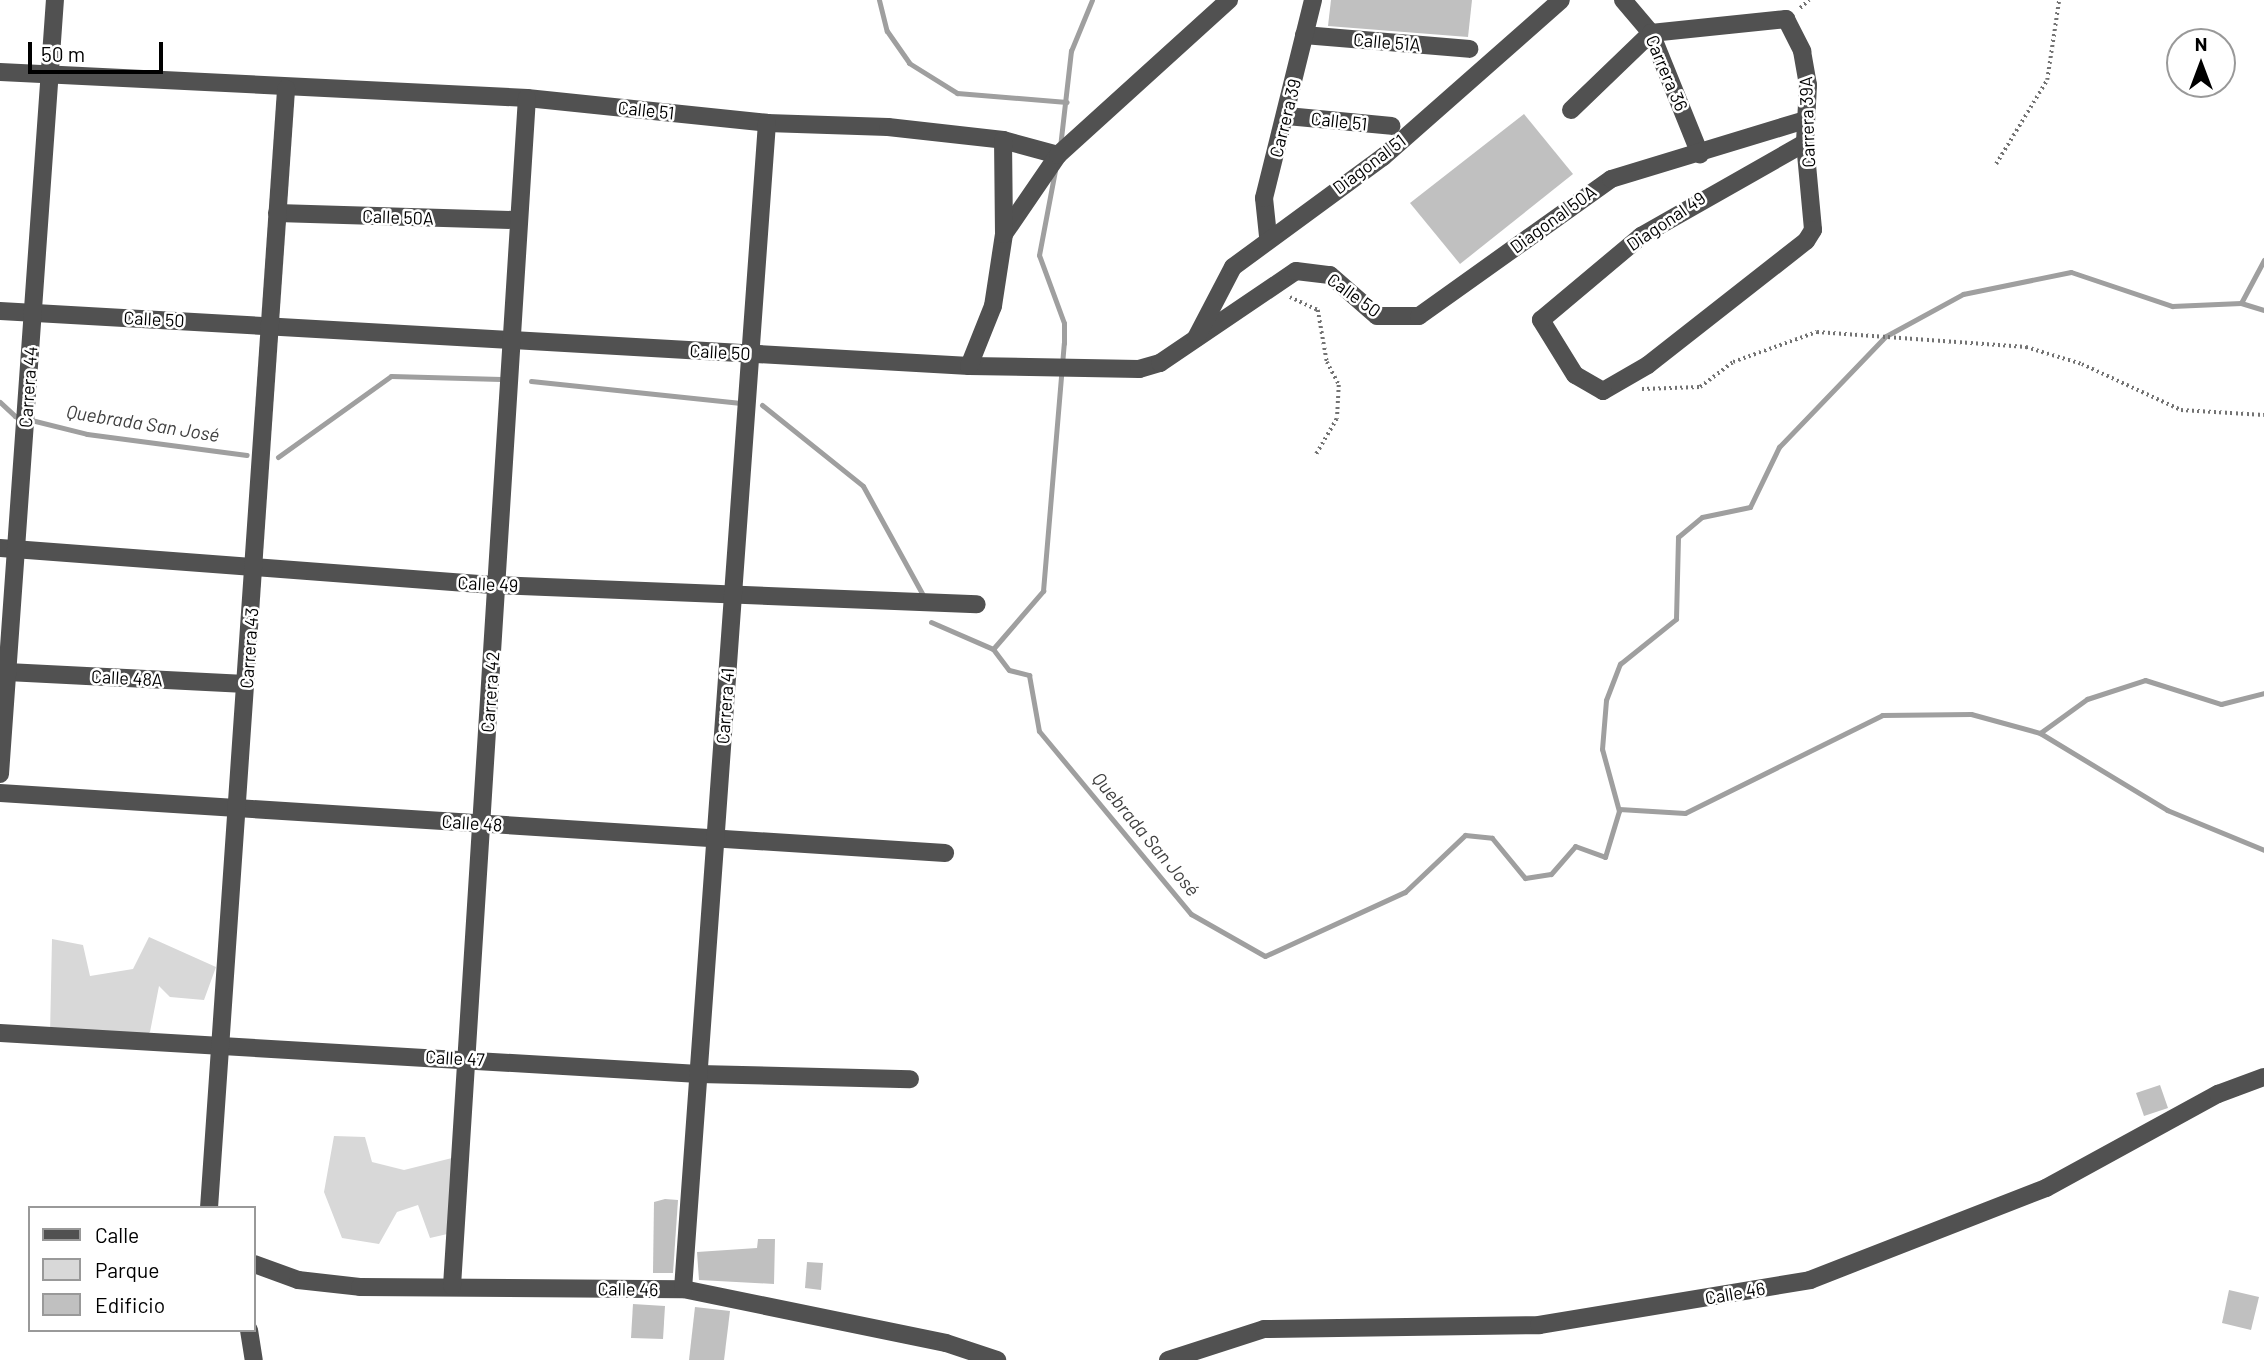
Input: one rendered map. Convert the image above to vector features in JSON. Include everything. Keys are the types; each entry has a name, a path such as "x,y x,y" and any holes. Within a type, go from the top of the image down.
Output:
{"street":[{"name":"Carrera 44","path":"0,774 7,672 8,549 33,314 55,0"},
{"path":"1004,234 1058,155 1229,0"},
{"name":"Carrera 39","path":"1268,236 1264,198 1287,116 1313,0"},
{"name":"Diagonal 51","path":"1196,338 1233,267 1268,236 1383,157 1561,0"},
{"name":"Carrera 36","path":"1623,0 1651,33 1700,154"},
{"name":"Carrera 39A","path":"1603,391 1648,365 1813,230 1805,143 1802,51 1786,19 1651,33"},
{"path":"1572,110 1651,33"},
{"name":"Calle 51A","path":"1304,35 1469,49"},
{"name":"Calle 51","path":"0,72 286,89 527,97 767,123 888,127 1003,140 1058,155"},
{"name":"Carrera 43","path":"209,1206 223,1045 286,89"},
{"name":"Carrera 42","path":"453,1286 527,97"},
{"name":"Calle 51","path":"1287,116 1392,127"},
{"name":"Diagonal 50A","path":"1395,320 1419,316 1440,302 1591,189 1805,121"},
{"name":"Carrera 41","path":"683,1289 767,123"},
{"path":"969,366 993,306 1004,234 1003,140"},
{"name":"Diagonal 49","path":"1603,391 1575,375 1541,320 1641,236 1805,143"},
{"name":"Calle 50A","path":"277,214 519,220"},
{"name":"Calle 50","path":"0,311 270,324 969,366 1139,369 1196,338 1269,287 1313,269 1330,275 1377,316 1395,320"},
{"name":"Calle 49","path":"8,549 496,585 977,604"},
{"name":"Calle 48A","path":"7,672 246,684"},
{"name":"Calle 48","path":"0,793 945,853"},
{"name":"Calle 47","path":"0,1033 699,1074 910,1080"},
{"name":"Calle 46","path":"1168,1360 1264,1329 1538,1325 1810,1280 2046,1188 2218,1094 2264,1077"},
{"name":"Calle 46","path":"256,1265 298,1280 453,1286 683,1289 946,1343 996,1360"},
{"path":"249,1332 254,1360"}],"path":[{"path":"1996,164 2046,80 2059,0"},
{"path":"1269,287 1318,310 1327,362 1339,385 1336,418 1316,455"},
{"path":"1603,391 1700,387 1733,362 1817,332 2026,347 2082,364 2181,410 2264,415"}],"green space":[{"path":"149,937 216,967 204,1000 170,997 159,986 150,1032 130,1048 50,1035 52,939 83,945 90,976 133,969"},
{"path":"334,1136 365,1137 372,1162 404,1170 464,1155 456,1232 430,1238 418,1205 397,1212 379,1244 342,1238 324,1192"}],"building":[{"path":"1331,0 1472,0 1468,37 1328,26"},
{"path":"1524,114 1573,174 1460,264 1410,203"},
{"path":"2160,1085 2168,1108 2144,1116 2136,1093"},
{"path":"678,1200 673,1273 653,1273 654,1202"},
{"path":"758,1239 775,1239 774,1284 699,1280 697,1252 757,1248"},
{"path":"807,1262 823,1263 821,1290 805,1288"},
{"path":"2229,1290 2259,1297 2251,1330 2222,1323"},
{"path":"633,1304 665,1306 663,1339 631,1338"},
{"path":"695,1307 730,1311 724,1360 689,1360"}],"waterway":[{"path":"879,0 887,31 909,63 957,93 1067,102"},
{"path":"1060,147 1071,51 1092,0"},
{"path":"993,649 1043,591 1064,343 1064,323 1039,255 1055,170"},
{"name":"Quebrada San José","path":"2241,303 2264,260"},
{"name":"Quebrada San José","path":"931,622 993,649 1009,670 1029,675 1039,731 1191,914 1265,956 1405,892 1465,835 1492,838 1525,878 1551,874 1575,846 1605,857 1619,811 1602,749 1606,700 1620,664 1676,619 1678,537 1702,517 1750,507 1779,447 1886,336 1963,294 2071,272 2172,306 2241,303 2264,310"},
{"name":"Quebrada San José","path":"278,457 391,376 501,379"},
{"name":"Quebrada San José","path":"531,381 741,403"},
{"name":"Quebrada San José","path":"0,402 15,416 87,434 247,455"},
{"name":"Quebrada San José","path":"762,405 863,486 924,597"},
{"path":"2040,733 2087,699 2145,680 2221,704 2264,693"},
{"path":"1619,809 1685,813 1882,715 1971,714 2040,733 2167,810 2264,850"}]}
